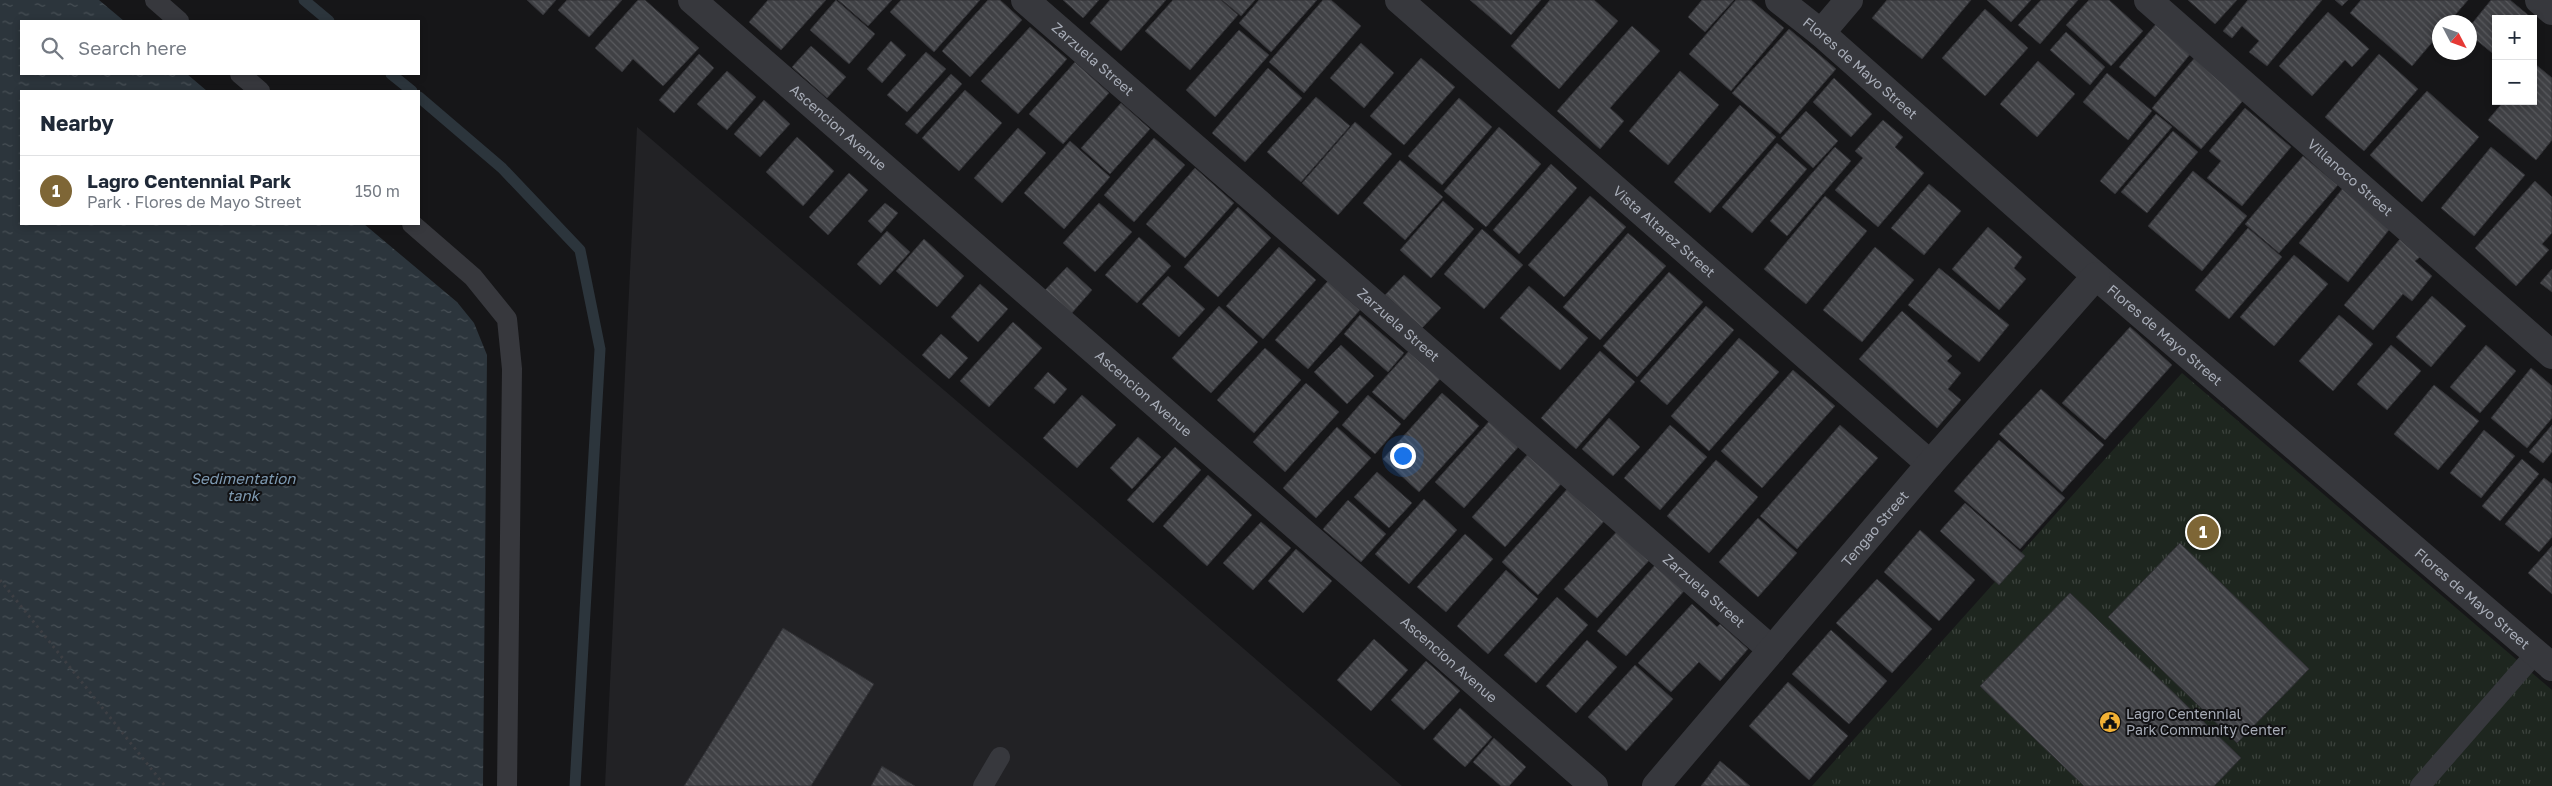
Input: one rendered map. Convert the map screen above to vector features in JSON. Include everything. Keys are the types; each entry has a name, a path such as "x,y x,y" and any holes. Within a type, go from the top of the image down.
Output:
{"street":[{"name":"Ascencion Avenue","path":"692,0 1594,786"},
{"name":"Zarzuela Street","path":"1025,0 1772,650"},
{"name":"Vista Altarez Street","path":"1399,0 1930,464"},
{"name":"Flores de Mayo Street","path":"1779,0 1821,34 2096,276 2544,660"},
{"path":"1821,34 1849,0"},
{"name":"Villanoco Street","path":"2148,0 2552,356"},
{"path":"2539,0 2552,11"},
{"name":"Tengao Street","path":"1656,786 1930,464 2096,276"}],"lane":[{"path":"155,0 179,20"},
{"path":"241,75 259,90"},
{"path":"413,225 473,277 507,319 512,369 508,786"},
{"path":"2420,786 2544,660"},
{"path":"983,786 1000,757"}],"path":[{"path":"0,580 165,786"}],"shaded area":[{"path":"637,127 1063,492 1402,786 605,786"}],"green space":[{"path":"2182,373 2552,690 2552,786 1812,786"}],"water":[{"name":"Sedimentation tank","path":"0,0 99,0 123,20 20,20 20,75 188,75 206,90 20,90 20,225 365,225 457,302 474,323 487,355 483,786 0,786"}],"building":[{"path":"527,0 556,0 543,15"},
{"path":"567,0 622,0 589,37 558,10"},
{"path":"638,0 645,0 699,48 663,86 633,59 622,72 595,48"},
{"path":"768,0 826,0 781,50 749,22"},
{"path":"836,0 875,34 849,64 810,30"},
{"path":"838,0 892,0 868,26"},
{"path":"901,0 980,0 934,52 890,12"},
{"path":"988,0 1000,0 1022,20 970,77 942,51"},
{"path":"1063,0 1099,0 1083,18"},
{"path":"1110,0 1166,0 1121,51 1090,23"},
{"path":"1173,0 1221,0 1238,15 1190,70 1145,31"},
{"path":"1222,0 1255,0 1241,16"},
{"path":"1259,0 1317,0 1271,52 1239,23"},
{"path":"1323,0 1331,0 1361,26 1304,93 1269,62"},
{"path":"1470,0 1541,0 1511,35"},
{"path":"1550,0 1594,0 1618,21 1559,89 1511,46"},
{"path":"1702,0 1734,0 1705,32 1688,17"},
{"path":"1736,0 1751,0 1784,28 1731,91 1689,54"},
{"path":"1887,0 1971,0 1922,59 1872,18"},
{"path":"1987,0 2031,0 2011,22"},
{"path":"2041,0 2078,0 2040,44 2018,25"},
{"path":"2089,0 2109,0 2143,31 2111,66 2066,25"},
{"path":"2188,0 2237,0 2215,24"},
{"path":"2248,0 2322,0 2267,66 2249,52 2259,41 2242,26 2232,38 2223,31"},
{"path":"2335,0 2348,0 2342,6"},
{"path":"2361,0 2468,0 2455,15 2432,15 2432,42 2412,66 2350,13"},
{"path":"2491,0 2510,0 2528,15 2492,15 2492,53 2477,41 2477,17"},
{"path":"1985,9 2028,48 1985,96 1942,58"},
{"path":"2328,12 2369,49 2352,67 2345,60 2312,96 2279,66"},
{"path":"2157,23 2192,52 2155,97 2119,67"},
{"path":"1632,26 1660,51 1610,108 1624,121 1600,149 1557,111"},
{"path":"1030,27 1067,59 1018,114 981,81"},
{"path":"1789,29 1836,69 1780,134 1732,93"},
{"path":"1239,30 1269,55 1215,117 1186,90"},
{"path":"2066,32 2105,67 2090,85 2050,50"},
{"path":"891,41 906,55 882,83 867,69"},
{"path":"1361,43 1394,73 1364,108 1330,78"},
{"path":"811,46 846,77 827,98 792,67"},
{"path":"926,52 946,69 907,112 887,95"},
{"path":"699,54 714,68 674,113 659,100"},
{"path":"2379,54 2418,89 2364,151 2325,117"},
{"path":"2197,55 2247,96 2201,149 2152,108"},
{"path":"1421,58 1455,87 1404,145 1370,116"},
{"path":"2038,61 2075,94 2037,137 2000,104"},
{"path":"1075,62 1109,93 1063,144 1029,114"},
{"path":"2537,66 2552,78 2552,140 2536,160 2488,120 2501,105 2537,105"},
{"path":"1268,68 1302,98 1245,162 1212,133"},
{"path":"727,71 756,97 727,130 697,104"},
{"path":"1680,71 1719,105 1668,165 1629,131"},
{"path":"2107,73 2152,111 2128,140 2083,102"},
{"path":"951,74 962,84 917,134 905,124"},
{"path":"1834,78 1872,114 1851,137 1813,102"},
{"path":"965,90 1002,123 959,171 922,138"},
{"path":"2427,91 2479,137 2422,202 2370,155"},
{"path":"1316,97 1350,126 1301,182 1267,152"},
{"path":"1459,98 1492,127 1442,185 1408,156"},
{"path":"764,100 790,124 760,157 734,134"},
{"path":"1121,103 1150,129 1110,174 1081,148"},
{"path":"1740,105 1776,137 1710,213 1674,182"},
{"path":"2245,108 2291,147 2242,206 2207,178 2221,161 2209,151"},
{"path":"1806,111 1838,141 1813,168 1781,138"},
{"path":"2156,114 2172,127 2115,194 2100,181"},
{"path":"1883,120 1903,137 1895,147 1924,173 1878,227 1835,190 1863,158 1855,151"},
{"path":"1355,122 1392,154 1338,215 1302,183"},
{"path":"1499,127 1541,164 1486,227 1444,191"},
{"path":"1018,128 1046,153 1002,203 974,178"},
{"path":"2173,131 2198,152 2147,213 2121,192"},
{"path":"797,137 834,171 803,206 766,172"},
{"path":"1154,138 1185,165 1134,222 1104,195"},
{"path":"1070,141 1110,177 1064,229 1024,193"},
{"path":"1777,143 1807,169 1752,233 1722,207"},
{"path":"1835,147 1851,161 1787,236 1770,221"},
{"path":"2491,147 2525,175 2474,236 2441,208"},
{"path":"2303,156 2338,185 2279,253 2245,224"},
{"path":"1400,160 1443,197 1405,240 1363,203"},
{"path":"1551,164 1577,188 1519,254 1493,230"},
{"path":"1195,168 1234,203 1185,258 1146,224"},
{"path":"2193,171 2247,216 2202,271 2148,226"},
{"path":"849,173 868,190 828,235 809,217"},
{"path":"2535,181 2552,197 2552,233 2542,244 2549,250 2516,286 2475,248"},
{"path":"1929,184 1961,211 1924,255 1891,228"},
{"path":"2343,188 2392,226 2348,282 2299,243"},
{"path":"1590,196 1626,227 1564,297 1528,265"},
{"path":"1825,196 1867,231 1806,304 1764,269"},
{"path":"1443,201 1474,229 1431,278 1400,250"},
{"path":"885,203 898,213 881,233 868,221"},
{"path":"1099,203 1132,232 1095,272 1063,243"},
{"path":"1238,207 1271,238 1218,297 1184,267"},
{"path":"1988,227 2022,257 2014,268 2026,279 1999,310 1952,269"},
{"path":"2248,228 2282,257 2229,319 2195,290"},
{"path":"1482,229 1523,265 1484,309 1444,274"},
{"path":"887,231 910,252 880,285 857,264"},
{"path":"1628,233 1666,266 1600,340 1563,307"},
{"path":"1139,237 1171,266 1137,303 1105,275"},
{"path":"924,239 964,276 937,307 896,271"},
{"path":"2400,239 2420,257 2415,261 2432,276 2412,301 2403,294 2373,330 2344,305"},
{"path":"1279,247 1316,280 1263,339 1226,306"},
{"path":"1875,247 1914,280 1862,342 1823,310"},
{"path":"2294,255 2328,284 2274,346 2240,317"},
{"path":"1067,267 1092,290 1071,314 1045,290"},
{"path":"1939,268 2009,325 1979,362 1908,305"},
{"path":"2552,269 2552,292 2540,283"},
{"path":"1669,272 1703,302 1637,377 1603,346"},
{"path":"1404,275 1441,308 1422,328 1385,295"},
{"path":"1168,276 1205,309 1179,337 1142,304"},
{"path":"1328,281 1360,310 1308,369 1275,340"},
{"path":"980,284 1008,309 978,342 951,317"},
{"path":"1529,286 1588,338 1560,370 1500,318"},
{"path":"2432,296 2466,326 2431,367 2396,337"},
{"path":"1219,306 1258,342 1211,393 1172,358"},
{"path":"1706,306 1734,330 1667,405 1640,381"},
{"path":"1902,311 1952,356 1947,361 1961,373 1948,389 1961,400 1937,428 1859,359"},
{"path":"1360,315 1404,353 1388,372 1344,334"},
{"path":"2339,315 2373,344 2333,391 2299,361"},
{"path":"1013,322 1042,348 989,407 960,381"},
{"path":"2130,327 2172,365 2105,440 2062,403"},
{"path":"941,334 968,358 949,379 922,355"},
{"path":"1739,338 1779,372 1709,451 1671,416"},
{"path":"1341,345 1374,376 1347,404 1314,372"},
{"path":"2391,345 2421,371 2387,410 2357,384"},
{"path":"2486,345 2516,371 2480,413 2450,387"},
{"path":"1265,348 1301,380 1254,433 1217,400"},
{"path":"1410,350 1441,378 1404,420 1372,392"},
{"path":"1600,351 1635,382 1576,449 1541,418"},
{"path":"2531,368 2552,386 2552,418 2527,448 2491,418"},
{"path":"1793,370 1835,406 1762,488 1721,451"},
{"path":"1048,372 1067,389 1054,404 1034,388"},
{"path":"1306,383 1339,412 1285,472 1253,442"},
{"path":"2434,385 2479,421 2438,470 2394,434"},
{"path":"2041,389 2104,445 2062,492 1999,434"},
{"path":"1442,393 1479,426 1419,492 1383,459"},
{"path":"1082,395 1116,425 1077,468 1043,438"},
{"path":"1368,395 1401,424 1375,454 1342,425"},
{"path":"1492,418 1521,444 1464,508 1435,482"},
{"path":"1609,418 1640,447 1613,476 1582,449"},
{"path":"1670,425 1707,457 1660,510 1624,478"},
{"path":"1840,425 1878,458 1797,549 1760,516"},
{"path":"2552,425 2552,452 2543,463 2529,452"},
{"path":"1337,427 1371,458 1316,518 1283,488"},
{"path":"2484,430 2515,456 2481,498 2450,473"},
{"path":"1138,437 1161,457 1132,489 1110,468"},
{"path":"1999,440 2065,498 2020,549 1954,491"},
{"path":"1175,447 1201,470 1153,523 1127,500"},
{"path":"1529,453 1562,483 1505,547 1472,517"},
{"path":"2522,459 2539,474 2500,521 2482,506"},
{"path":"1716,460 1758,497 1709,553 1667,516"},
{"path":"1377,472 1412,503 1389,528 1354,497"},
{"path":"1208,475 1252,515 1207,566 1163,526"},
{"path":"2544,478 2552,484 2552,537 2539,552 2505,524"},
{"path":"1569,487 1606,519 1538,595 1502,562"},
{"path":"1424,499 1457,530 1409,584 1375,554"},
{"path":"1348,500 1386,534 1361,562 1323,529"},
{"path":"1965,503 2025,556 1999,585 1940,531"},
{"path":"1758,518 1797,553 1758,597 1719,562"},
{"path":"1261,522 1291,548 1253,590 1223,563"},
{"path":"1621,527 1653,556 1597,618 1564,589"},
{"path":"1920,530 1975,580 1939,621 1884,572"},
{"path":"1465,534 1493,559 1446,612 1417,587"},
{"path":"2180,543 2309,669 2237,743 2108,617"},
{"path":"2552,546 2552,594 2528,573"},
{"path":"1296,549 1332,581 1303,613 1268,581"},
{"path":"1656,564 1685,590 1626,656 1597,631"},
{"path":"1506,570 1538,599 1488,654 1457,626"},
{"path":"1877,579 1932,629 1892,673 1836,623"},
{"name":"Lagro Centennial Park Community Center","path":"2070,593 2241,758 2214,786 2084,786 1980,686"},
{"path":"1557,597 1588,625 1536,683 1504,655"},
{"path":"1692,604 1717,627 1720,624 1748,649 1720,681 1699,662 1671,692 1638,663"},
{"path":"783,628 874,684 811,786 684,786"},
{"path":"1831,630 1887,681 1849,724 1792,674"},
{"path":"1374,639 1408,670 1371,711 1337,680"},
{"path":"1587,640 1617,667 1576,713 1546,686"},
{"path":"1426,661 1460,691 1424,730 1391,700"},
{"path":"1635,665 1673,699 1626,751 1588,717"},
{"path":"1788,682 1848,736 1809,780 1749,726"},
{"path":"1460,708 1492,737 1465,767 1433,739"},
{"path":"1494,738 1526,767 1509,786 1501,786 1473,762"},
{"path":"1720,761 1750,786 1701,786"},
{"path":"882,766 915,786 871,786"}],"waterway":[{"path":"304,0 328,20"},
{"path":"392,75 411,90"},
{"path":"420,98 502,168 580,250 600,349 575,786"}],"place":[{"name":"Lagro Centennial Park","path":"2203,532"},
{"name":"Lagro Centennial Park Community Center","path":"2110,722"}]}
